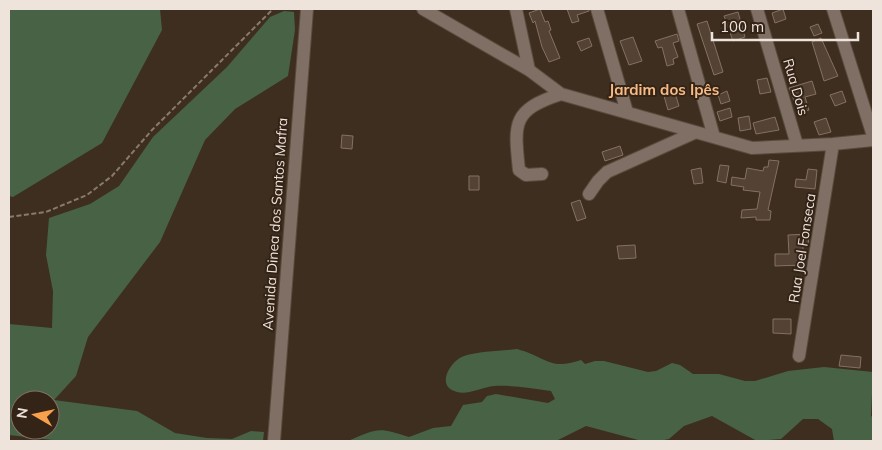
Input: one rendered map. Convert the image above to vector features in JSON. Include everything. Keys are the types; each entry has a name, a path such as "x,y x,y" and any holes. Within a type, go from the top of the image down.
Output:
{"street":[{"name":"Avenida Dinea dos Santos Mafra","path":"274,441 307,9"},
{"path":"423,9 529,70 561,94 752,148 873,140"},
{"path":"516,9 529,70"},
{"path":"598,9 627,112"},
{"path":"678,9 714,137"},
{"name":"Rua Dois","path":"757,9 797,145"},
{"path":"833,9 873,136"},
{"path":"542,174 526,174 519,170 515,137 516,127 529,108 540,100 561,94"},
{"path":"589,194 607,172 696,132"},
{"name":"Rua Joel Fonseca","path":"799,356 834,144"}],"path":[{"path":"9,217 16,218 46,212 86,195 112,176 152,130 273,9"}],"green space":[{"path":"9,9 160,9 162,30 102,143 13,197 9,196"},
{"path":"284,11 294,12 295,30 288,76 235,109 205,140 160,242 88,337 76,376 60,393 60,390 10,390 9,435 9,324 52,328 53,291 46,255 49,218 90,204 119,186 153,137 227,67 270,17"},
{"path":"517,349 548,362 562,364 581,360 585,364 604,361 648,372 656,371 672,363 680,365 693,374 719,374 745,381 755,381 788,371 824,367 873,372 871,416 873,417 873,441 834,441 832,429 818,419 803,419 781,439 757,441 712,416 684,426 669,439 659,441 642,441 586,426 556,441 348,441 378,430 409,437 433,428 451,426 463,405 482,402 487,396 496,394 548,403 555,399 551,391 530,388 494,386 462,393 450,389 447,385 447,374 450,368 464,356"},
{"path":"60,401 137,411 175,433 207,438 232,439 251,431 264,432 263,441 52,440 60,440"}],"building":[{"path":"540,9 545,22 548,21 551,30 549,31 560,58 549,62 542,47 535,21 533,23 529,13"},
{"path":"567,9 589,9 589,11 577,15 579,21 572,23"},
{"path":"783,9 786,19 775,23 772,13"},
{"path":"738,12 745,37 733,41 724,16"},
{"path":"707,21 723,72 714,75 697,24"},
{"path":"818,24 822,33 814,36 810,27"},
{"path":"677,34 679,41 673,43 678,57 673,59 674,64 667,66 662,47 658,48 655,41"},
{"path":"633,37 642,61 629,65 620,41"},
{"path":"589,38 592,46 581,51 577,42"},
{"path":"821,38 838,76 824,81 812,42"},
{"path":"767,78 771,92 760,94 757,80"},
{"path":"812,81 816,94 805,97 809,110 799,113 789,88"},
{"path":"727,91 730,101 721,104 718,95"},
{"path":"842,91 846,102 835,106 830,95"},
{"path":"675,93 679,106 668,110 664,96"},
{"path":"730,108 732,117 720,121 717,112"},
{"path":"749,116 751,129 740,131 738,118"},
{"path":"775,117 779,130 756,134 753,123"},
{"path":"826,118 831,132 819,135 814,122"},
{"path":"342,135 353,136 352,149 341,148"},
{"path":"620,146 623,155 605,161 602,152"},
{"path":"769,160 779,161 768,210 771,211 770,220 756,220 756,217 741,218 742,210 757,209 760,192 743,190 744,187 731,185 732,177 745,179 747,168 763,171 764,167 768,167"},
{"path":"720,165 729,166 726,183 717,181"},
{"path":"701,168 703,183 694,184 691,170"},
{"path":"808,169 817,170 815,189 795,187 796,179 806,180"},
{"path":"469,176 479,176 479,190 469,190"},
{"path":"580,200 586,218 577,221 571,203"},
{"path":"809,234 808,246 803,246 803,265 775,266 775,254 789,254 788,235"},
{"path":"635,245 636,258 619,259 617,246"},
{"path":"773,319 791,319 791,334 773,333"},
{"path":"841,355 861,357 860,368 839,366"}],"district":[{"name":"Jardim dos Ipês","path":"664,90"}]}
